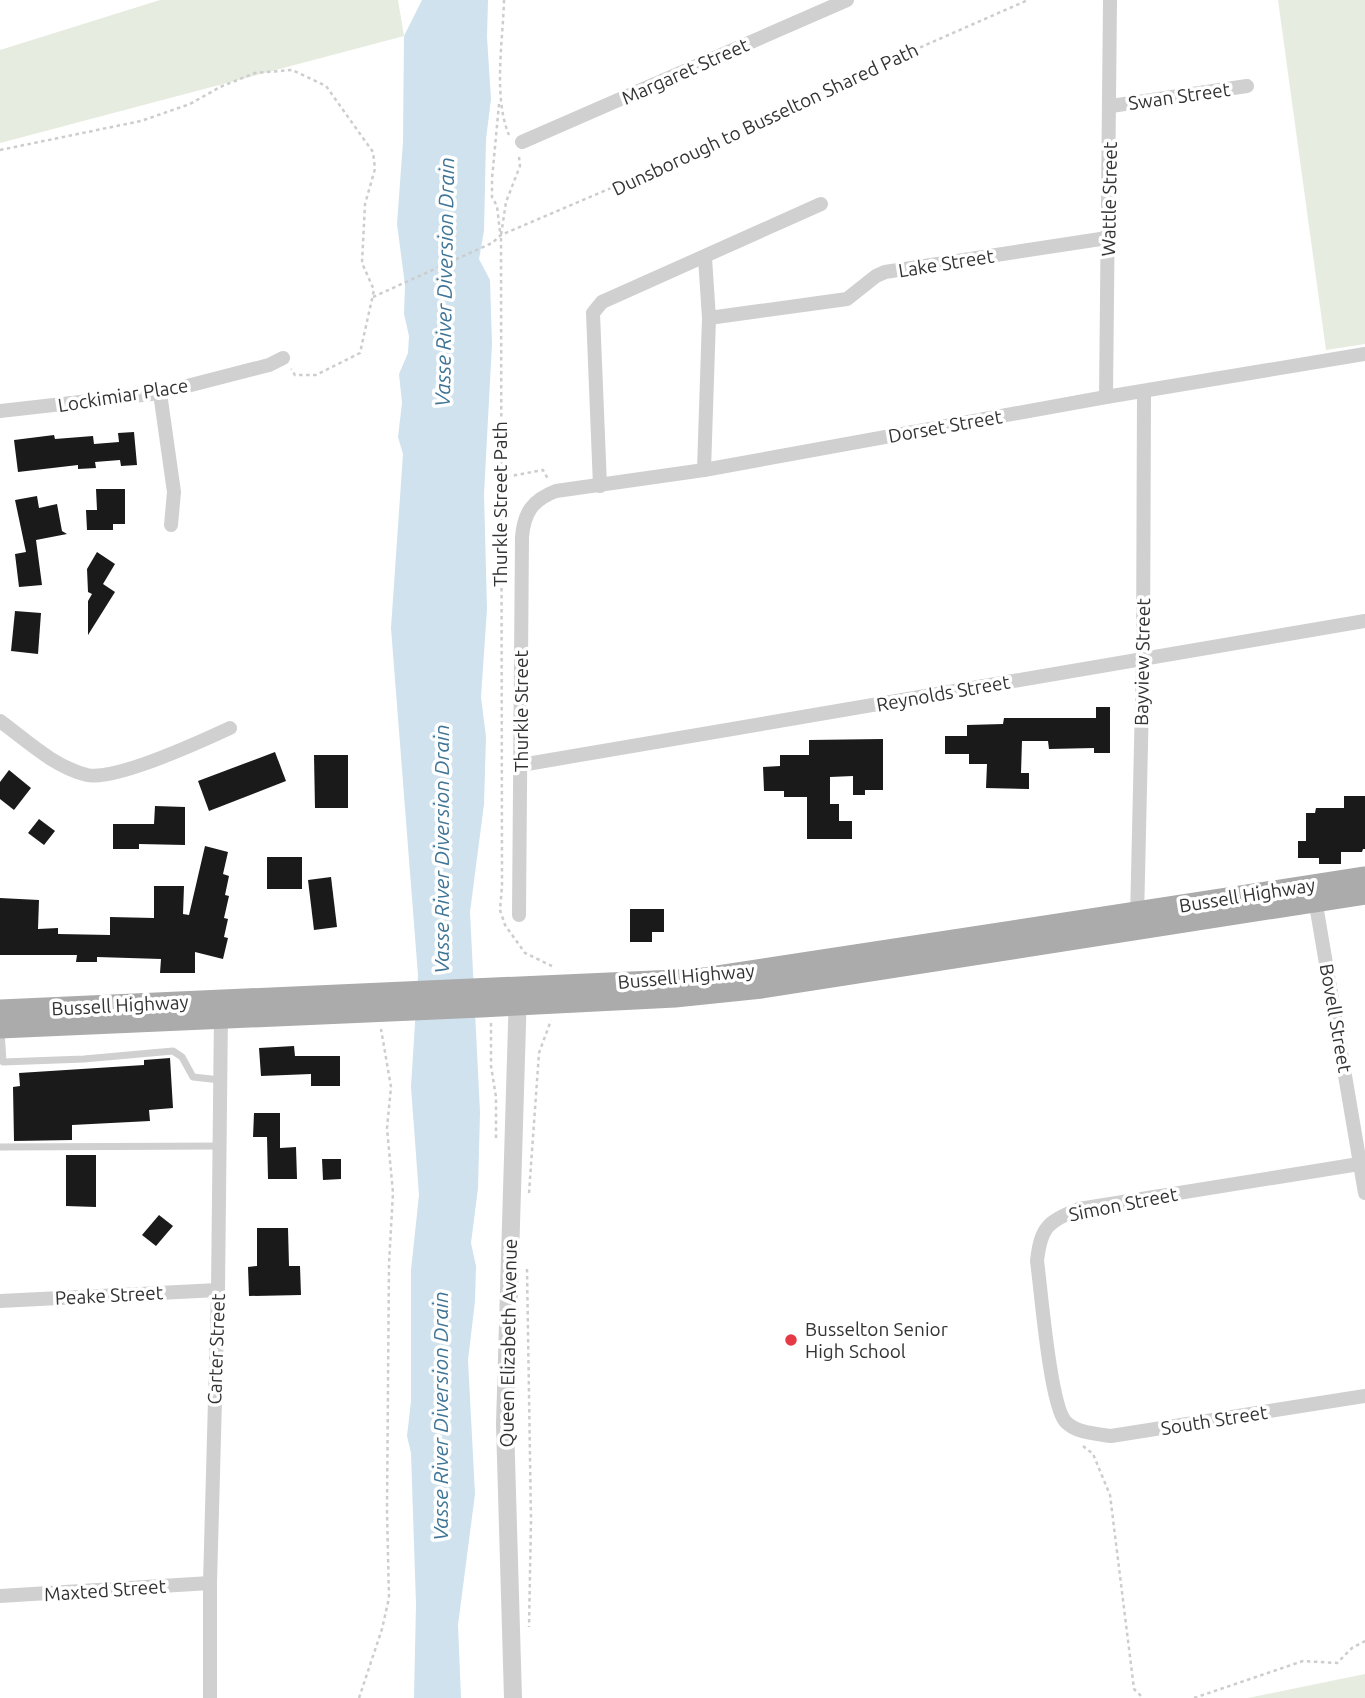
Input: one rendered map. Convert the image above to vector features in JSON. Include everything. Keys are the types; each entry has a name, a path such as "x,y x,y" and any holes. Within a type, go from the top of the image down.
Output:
{"main road":[{"name":"Bussell Highway","path":"1314,894 1365,877"},
{"name":"Bussell Highway","path":"0,1010 221,1009 563,993 675,997 762,988 1137,921 1314,894 1365,894"},
{"name":"Bussell Highway","path":"0,1028 221,1009"}],"street":[{"name":"Margaret Street","path":"517,145 847,0"},
{"name":"Wattle Street","path":"1106,397 1110,0"},
{"name":"Swan Street","path":"1111,106 1247,86"},
{"path":"600,486 593,313 602,302 821,204"},
{"name":"Lake Street","path":"709,318 847,299 876,276 886,272 1107,238"},
{"path":"704,470 709,318 705,258"},
{"name":"Dorset Street","path":"529,508 555,491 704,470 1106,397 1365,354"},
{"name":"Lockimiar Place","path":"0,411 160,393 269,365 283,358"},
{"name":"Bayview Street","path":"1137,921 1143,658 1144,392"},
{"path":"160,393 174,492 172,525"},
{"name":"Thurkle Street","path":"519,915 523,537 525,516 529,508"},
{"name":"Reynolds Street","path":"521,765 1365,621"},
{"path":"0,721 54,761 89,775 115,773 230,728"},
{"name":"Bovell Street","path":"1314,894 1359,1117 1359,1164 1365,1193"},
{"name":"Queen Elizabeth Avenue","path":"513,1698 505,1424 518,996"},
{"name":"Carter Street","path":"210,1698 221,1009"},
{"name":"Simon Street","path":"1069,1424 1056,1400 1037,1261 1039,1240 1052,1220 1079,1209 1359,1164"},
{"name":"Peake Street","path":"0,1301 218,1290"},
{"name":"South Street","path":"1069,1424 1082,1431 1111,1436 1365,1395"},
{"name":"Maxted Street","path":"0,1596 210,1583"}],"lane":[{"path":"0,1028 1,1063 173,1051 182,1057 193,1077 220,1080"},
{"path":"0,1147 220,1146"}],"path":[{"name":"Thurkle Street Path","path":"504,0 500,95 502,119 517,145 520,166 506,202 501,235 500,910 505,925 525,953 560,970 563,993"},
{"name":"Dunsborough to Busselton Shared Path","path":"373,297 492,243 501,235 754,127 871,69 1028,0"},
{"path":"0,150 141,121 190,104 220,86 255,73 292,70 326,86 373,152 374,169 365,204 362,262 374,290 373,297 360,353 316,375 295,375 283,358"},
{"path":"500,95 492,197 497,206 501,235"},
{"path":"500,478 543,470 555,491"},
{"path":"529,1195 539,1053 550,1023 565,1014 563,993"},
{"path":"359,1698 382,1629 389,1598 389,1290 393,1193 387,1128 391,1087 380,1022"},
{"path":"527,1263 531,1520 529,1630"},
{"path":"1069,1424 1070,1435 1093,1454 1110,1495 1134,1689 1143,1698"},
{"path":"1194,1698 1303,1661 1337,1663 1352,1648 1365,1641"}],"shaded area":[{"path":"160,0 398,0 404,36 0,143 0,50"},
{"path":"1278,0 1365,0 1365,344 1326,350"},
{"path":"1365,1674 1365,1698 1248,1698"}],"water":[{"name":"Vasse River Diversion Drain","path":"422,0 488,0 487,37 491,99 486,139 484,231 479,259 490,280 492,344 484,494 487,609 481,697 486,737 484,804 470,912 480,1112 478,1188 471,1243 476,1266 475,1301 468,1360 475,1494 458,1625 461,1698 414,1698 416,1604 411,1453 407,1436 411,1401 411,1270 419,1195 411,1087 418,975 391,628 403,454 398,437 402,403 399,374 408,353 409,336 404,314 405,285 397,224 403,142 404,36"}],"building":[{"path":"134,432 137,465 121,466 120,460 95,462 96,468 78,469 78,465 18,472 14,440 54,435 55,439 93,436 94,444 119,442 118,433"},
{"path":"96,489 125,489 125,524 113,524 113,530 87,530 86,510 97,510"},
{"path":"37,496 39,508 57,504 62,531 67,534 36,540 42,585 19,587 15,554 26,552 15,500"},
{"path":"97,552 115,564 103,584 115,592 88,635 88,601 92,594 88,592 87,569"},
{"path":"15,611 41,613 38,654 11,651"},
{"path":"1096,707 1110,707 1110,753 1094,753 1094,748 1049,749 1048,741 1022,741 1021,773 1029,773 1029,789 986,788 987,764 969,764 969,754 945,754 945,736 967,736 967,725 1003,724 1004,718 1096,718"},
{"path":"883,739 883,790 865,790 865,795 853,795 853,776 830,777 830,804 839,804 839,821 852,821 852,839 807,839 807,797 784,797 784,791 764,791 763,767 780,766 780,755 809,755 809,740"},
{"path":"275,752 286,781 209,811 198,781"},
{"path":"314,755 348,755 348,808 315,808"},
{"path":"9,770 31,788 14,810 0,799 0,782"},
{"path":"1344,796 1365,796 1365,849 1362,852 1341,852 1341,864 1319,864 1319,858 1298,858 1298,841 1306,841 1306,813 1315,813 1316,808 1344,808"},
{"path":"155,806 185,807 185,845 139,844 139,849 113,849 113,824 154,824"},
{"path":"39,819 55,831 44,845 28,833"},
{"path":"205,846 228,852 223,874 229,876 225,895 229,896 224,918 228,919 224,937 228,938 223,959 195,952 195,973 160,973 161,959 97,957 97,962 76,962 77,955 0,955 0,898 39,900 38,929 58,928 58,934 110,935 110,917 154,918 154,886 184,886 183,914 189,915"},
{"path":"267,857 302,857 302,889 267,889"},
{"path":"331,877 337,927 314,930 308,880"},
{"path":"630,909 664,909 664,932 652,932 652,942 630,942"},
{"path":"294,1046 295,1056 340,1056 340,1086 311,1086 311,1074 261,1076 259,1048"},
{"path":"170,1058 173,1108 149,1110 150,1121 72,1125 72,1140 14,1141 13,1087 20,1086 19,1073 144,1065 144,1060"},
{"path":"254,1113 280,1113 280,1148 296,1147 297,1179 268,1179 267,1137 253,1137"},
{"path":"66,1155 96,1155 96,1207 66,1206"},
{"path":"322,1159 341,1159 341,1179 323,1180"},
{"path":"159,1215 173,1226 156,1246 142,1235"},
{"path":"257,1228 288,1228 289,1266 300,1266 301,1295 249,1296 248,1267 257,1266"}],"place":[{"name":"Busselton Senior High School","path":"791,1340"}]}
